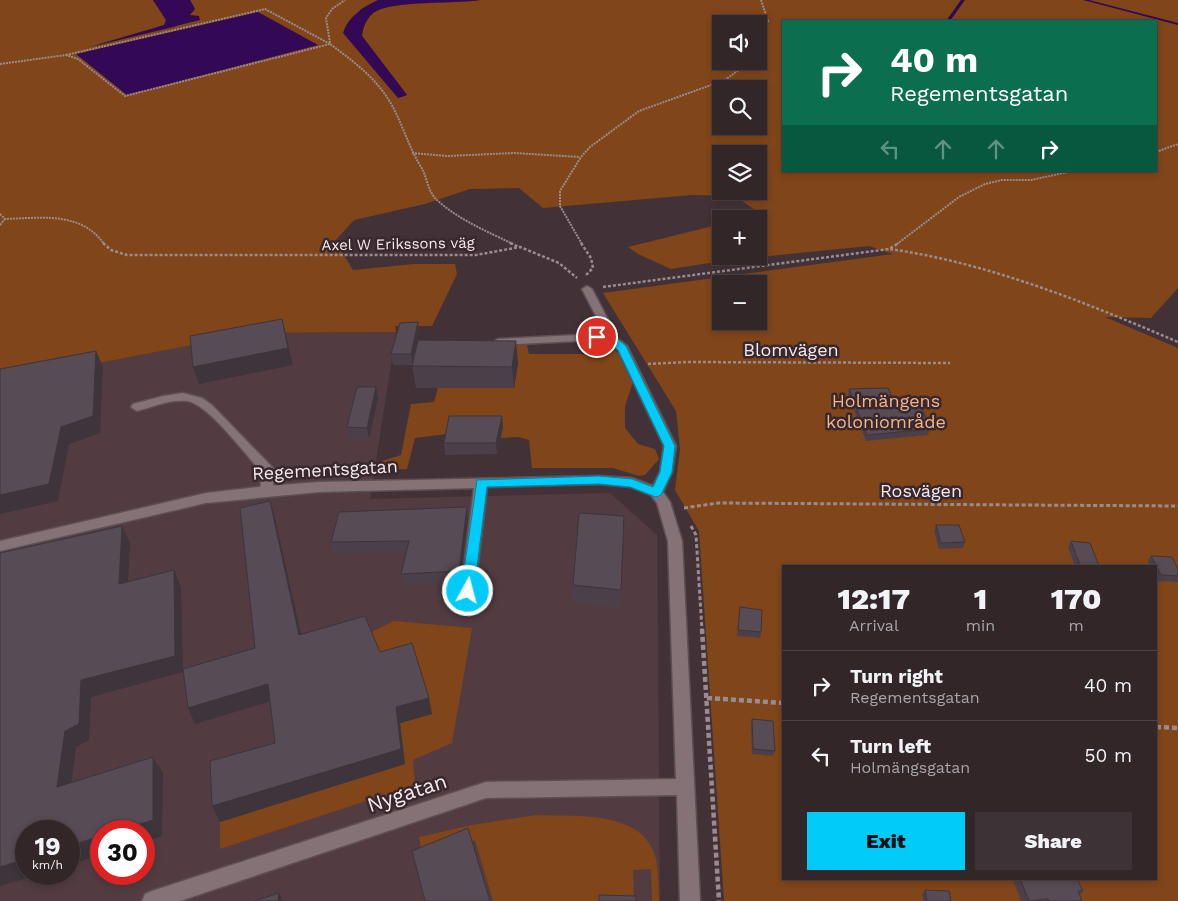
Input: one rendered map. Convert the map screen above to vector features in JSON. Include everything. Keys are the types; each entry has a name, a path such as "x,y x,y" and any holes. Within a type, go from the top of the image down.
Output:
{"street":[{"path":"487,343 584,337 614,341 623,348 633,366 670,446 666,472 656,492 663,502 675,541 690,901"},
{"path":"137,407 162,400 192,397 212,409 269,472 267,491"},
{"name":"Regementsgatan","path":"0,546 206,498 267,491 319,487 599,480 632,483 656,492"},
{"path":"468,591 481,483"},
{"name":"Nygatan","path":"152,901 486,790 685,787"}],"lane":[{"path":"587,289 614,341"}],"path":[{"path":"330,44 324,23 329,9 345,0"},
{"path":"761,0 766,15"},
{"path":"0,64 66,55 265,9 330,44 363,68 384,95 400,124 412,153 423,169 425,179 434,197 473,225 559,263 577,278 590,273 592,268 591,258 569,225 560,206 560,192 581,157 590,147 639,112 725,80 737,70"},
{"path":"66,55 78,59 125,96 330,44"},
{"path":"1157,152 1178,144"},
{"path":"412,153 448,156 514,153 581,157"},
{"path":"889,249 904,240 964,194 985,184 996,181 1032,180 1068,172"},
{"path":"0,214 5,219 0,225"},
{"name":"Axel W Erikssons väg","path":"5,219 57,219 79,223 91,229 104,247 127,255 476,255 520,247"},
{"path":"587,289 889,249 947,257 1046,286 1178,342"},
{"name":"Blomvägen","path":"633,366 687,362 950,364"},
{"name":"Rosvägen","path":"707,698 696,535 681,510 718,503 1178,506"},
{"path":"681,697 782,703"},
{"path":"707,698 719,901"},
{"path":"1157,727 1178,728"}],"shaded area":[{"path":"153,0 190,0 195,9 190,15 199,16 200,20 91,47 164,25 166,20"},
{"path":"378,0 480,0 408,4 382,9 373,13 365,24 362,36 407,95 398,98 343,33 348,22 357,13"},
{"path":"258,12 318,45 127,95 76,54"},
{"path":"396,332 370,499 610,493 657,535 660,901 0,901 0,382 255,333"}],"green space":[{"name":"Holmängens koloniområde","path":"0,0 153,0 166,20 165,25 91,46 175,27 195,9 190,0 382,0 362,8 346,25 399,98 407,95 362,36 365,23 373,13 382,9 408,4 480,0 1178,0 1178,288 1151,318 1105,317 1178,348 1178,901 724,901 699,531 675,490 680,449 676,411 603,293 712,278 712,330 767,330 767,275 737,275 893,254 869,246 767,256 767,210 755,210 741,200 767,200 767,145 712,145 712,195 692,195 543,208 519,188 470,189 425,204 354,220 335,241 353,270 414,264 455,264 457,274 432,326 395,326 396,332 255,333 0,382"},
{"path":"712,226 712,263 671,269 638,254 628,247"},
{"path":"585,340 609,345 624,359 633,382 625,406 625,428 638,444 655,449 659,459 645,475 639,476 613,468 532,468 529,440 519,437 500,438 502,427 415,438 407,469 381,470 382,461 401,455 411,404 434,402 438,388 514,388 517,363 507,363 510,345 527,345 529,354 589,354"},
{"path":"394,621 472,628 452,743 413,760 415,785 220,849 220,822 405,764 400,723 432,714 384,669 369,633"},
{"path":"536,815 606,819 638,831 649,843 656,859 659,901 652,901 651,869 633,870 634,901 493,901 475,840 423,859 419,837 472,825"}],"building":[{"path":"282,319 288,348 193,367 190,336"},
{"path":"418,322 411,354 391,354 400,323"},
{"path":"418,340 516,341 512,367 412,366"},
{"path":"96,351 93,416 61,427 49,484 0,495 0,369"},
{"path":"357,387 376,387 367,428 347,427"},
{"path":"888,388 892,397 900,397 900,400 919,400 930,429 867,435 849,389"},
{"path":"449,416 502,416 496,443 444,443"},
{"path":"270,501 299,635 365,616 380,652 412,643 429,698 396,707 401,749 212,806 210,761 275,743 268,684 188,708 183,669 255,648 240,508"},
{"path":"467,507 459,571 401,574 409,541 331,542 339,512"},
{"path":"579,513 624,516 621,590 573,585"},
{"path":"936,525 959,525 965,542 941,543"},
{"path":"122,526 119,584 174,570 175,656 81,680 79,724 65,731 57,787 153,757 153,820 90,820 90,839 80,843 80,820 15,820 15,862 0,867 0,553"},
{"path":"1071,541 1090,543 1099,565 1080,565"},
{"path":"1151,556 1172,557 1178,569 1178,576 1161,575"},
{"path":"740,607 762,610 761,632 738,630"},
{"path":"752,719 773,721 775,751 753,749"},
{"path":"468,828 490,901 425,901 412,851"},
{"path":"1020,880 1078,880 1083,891 1078,891 1082,901 1049,901 1048,899 1029,901"},
{"path":"925,890 949,891 951,901 927,901"},
{"path":"279,893 278,901 254,901"},
{"path":"599,895 636,896 636,901 599,901"}],"waterway":[{"path":"949,20 963,0"},
{"path":"1085,0 1178,24"}],"route":[{"path":"468,591 481,483 599,480 632,483 656,492 666,472 670,446 623,348 614,341 597,337"}]}
